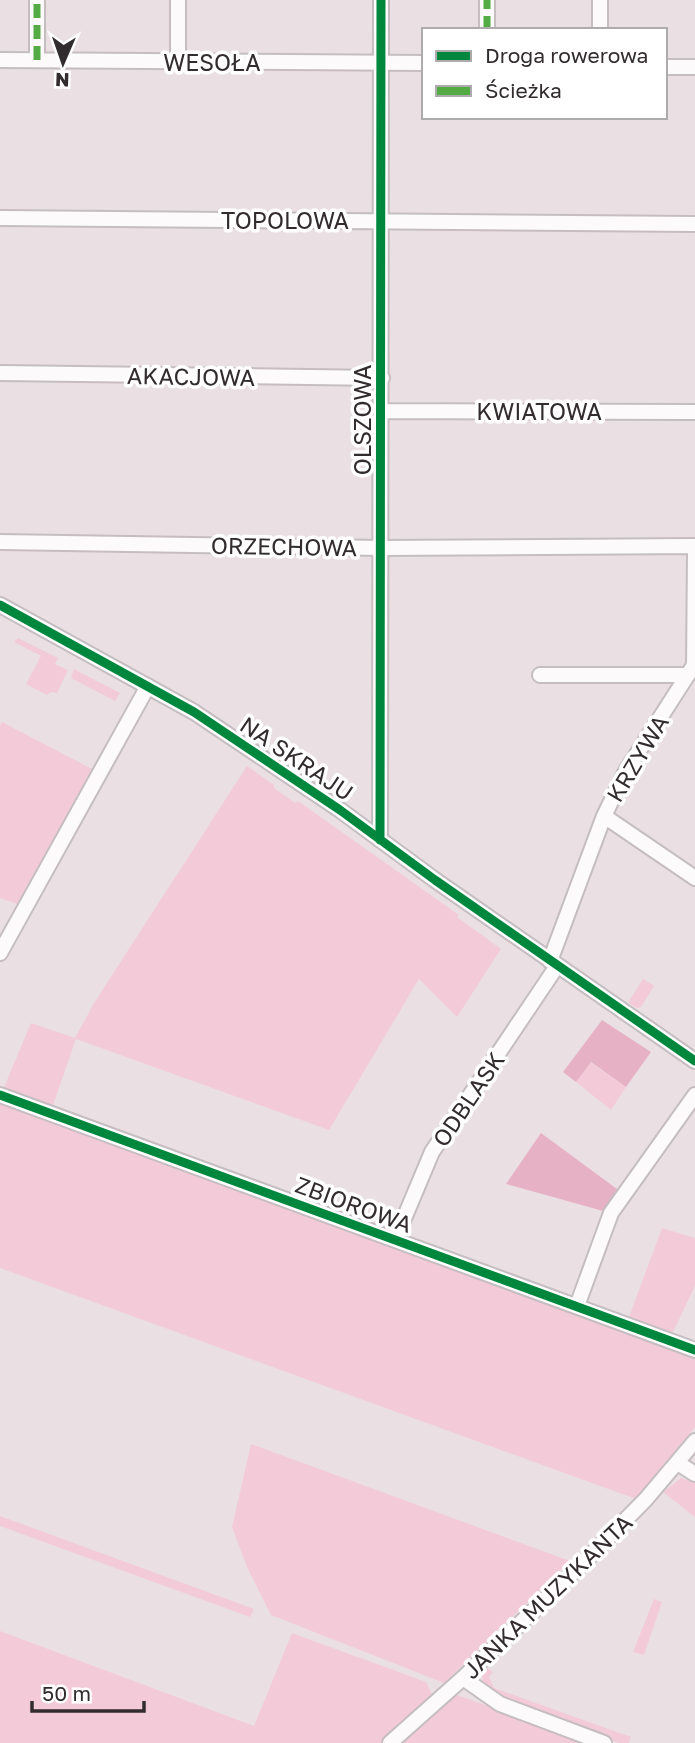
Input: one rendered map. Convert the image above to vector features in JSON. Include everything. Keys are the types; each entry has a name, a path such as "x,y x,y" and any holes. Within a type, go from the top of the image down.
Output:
{"street":[{"path":"37,0 37,60"},
{"path":"178,0 178,62"},
{"name":"OLSZOWA","path":"380,840 381,0"},
{"path":"487,0 487,28"},
{"path":"600,0 600,28"},
{"name":"WESOŁA","path":"0,60 422,63"},
{"path":"667,67 695,67"},
{"name":"TOPOLOWA","path":"0,218 695,224"},
{"name":"AKACJOWA","path":"0,373 382,378"},
{"name":"KWIATOWA","path":"382,411 695,412"},
{"name":"ORZECHOWA","path":"0,542 381,548 695,547"},
{"path":"540,675 692,669 695,553"},
{"name":"NA SKRAJU","path":"0,605 213,724 695,1061"},
{"name":"KRZYWA","path":"554,963 604,816 626,771 692,669"},
{"path":"0,953 148,686"},
{"path":"604,816 695,878"},
{"name":"ODBLASK","path":"396,1240 432,1152 554,963"},
{"name":"ZBIOROWA","path":"0,1095 695,1350"},
{"path":"577,1306 611,1213 695,1095"},
{"name":"JANKA MUZYKANTA","path":"390,1743 463,1678 607,1538 678,1463 695,1441"},
{"path":"678,1463 695,1474"},
{"path":"463,1678 500,1704 604,1743"}],"shaded area":[{"path":"18,638 58,658 55,664 68,670 57,693 51,692 47,695 26,684 41,656 14,642"},
{"path":"74,669 120,693 115,701 71,678"},
{"path":"2,722 92,769 17,904 0,898"},
{"path":"247,766 295,803 298,801 459,915 457,917 501,949 457,1017 419,979 329,1130 76,1039 52,1108 28,1096 3,1090 31,1023 75,1038 94,1003"},
{"path":"643,979 654,986 641,1007 637,1008 629,1001"},
{"path":"602,1020 651,1052 626,1087 591,1062 576,1082 563,1072"},
{"path":"590,1062 626,1087 611,1110 576,1082"},
{"path":"0,1102 695,1356 695,1427 636,1499 0,1268"},
{"path":"541,1133 617,1189 603,1211 506,1184"},
{"path":"662,1228 695,1238 695,1286 672,1334 629,1317"},
{"path":"251,1444 570,1561 444,1683 271,1615 247,1567 232,1527"},
{"path":"681,1478 695,1483 695,1517 663,1492"},
{"path":"0,1516 254,1609 250,1617 0,1526"},
{"path":"654,1599 662,1602 644,1655 633,1652"},
{"path":"0,1631 254,1726 292,1633 426,1682 432,1694 383,1743 0,1743"},
{"path":"485,1667 493,1672 489,1677 494,1688 631,1737 629,1743 618,1743 492,1696 483,1683"},
{"path":"457,1695 592,1743 402,1743"}],"marked path":[{"path":"37,0 37,60"},
{"path":"487,0 487,28"}],"cycle path":[{"path":"380,840 381,0"},
{"path":"0,605 194,712 340,810 435,880 695,1061"},
{"path":"0,1095 695,1350"}]}
